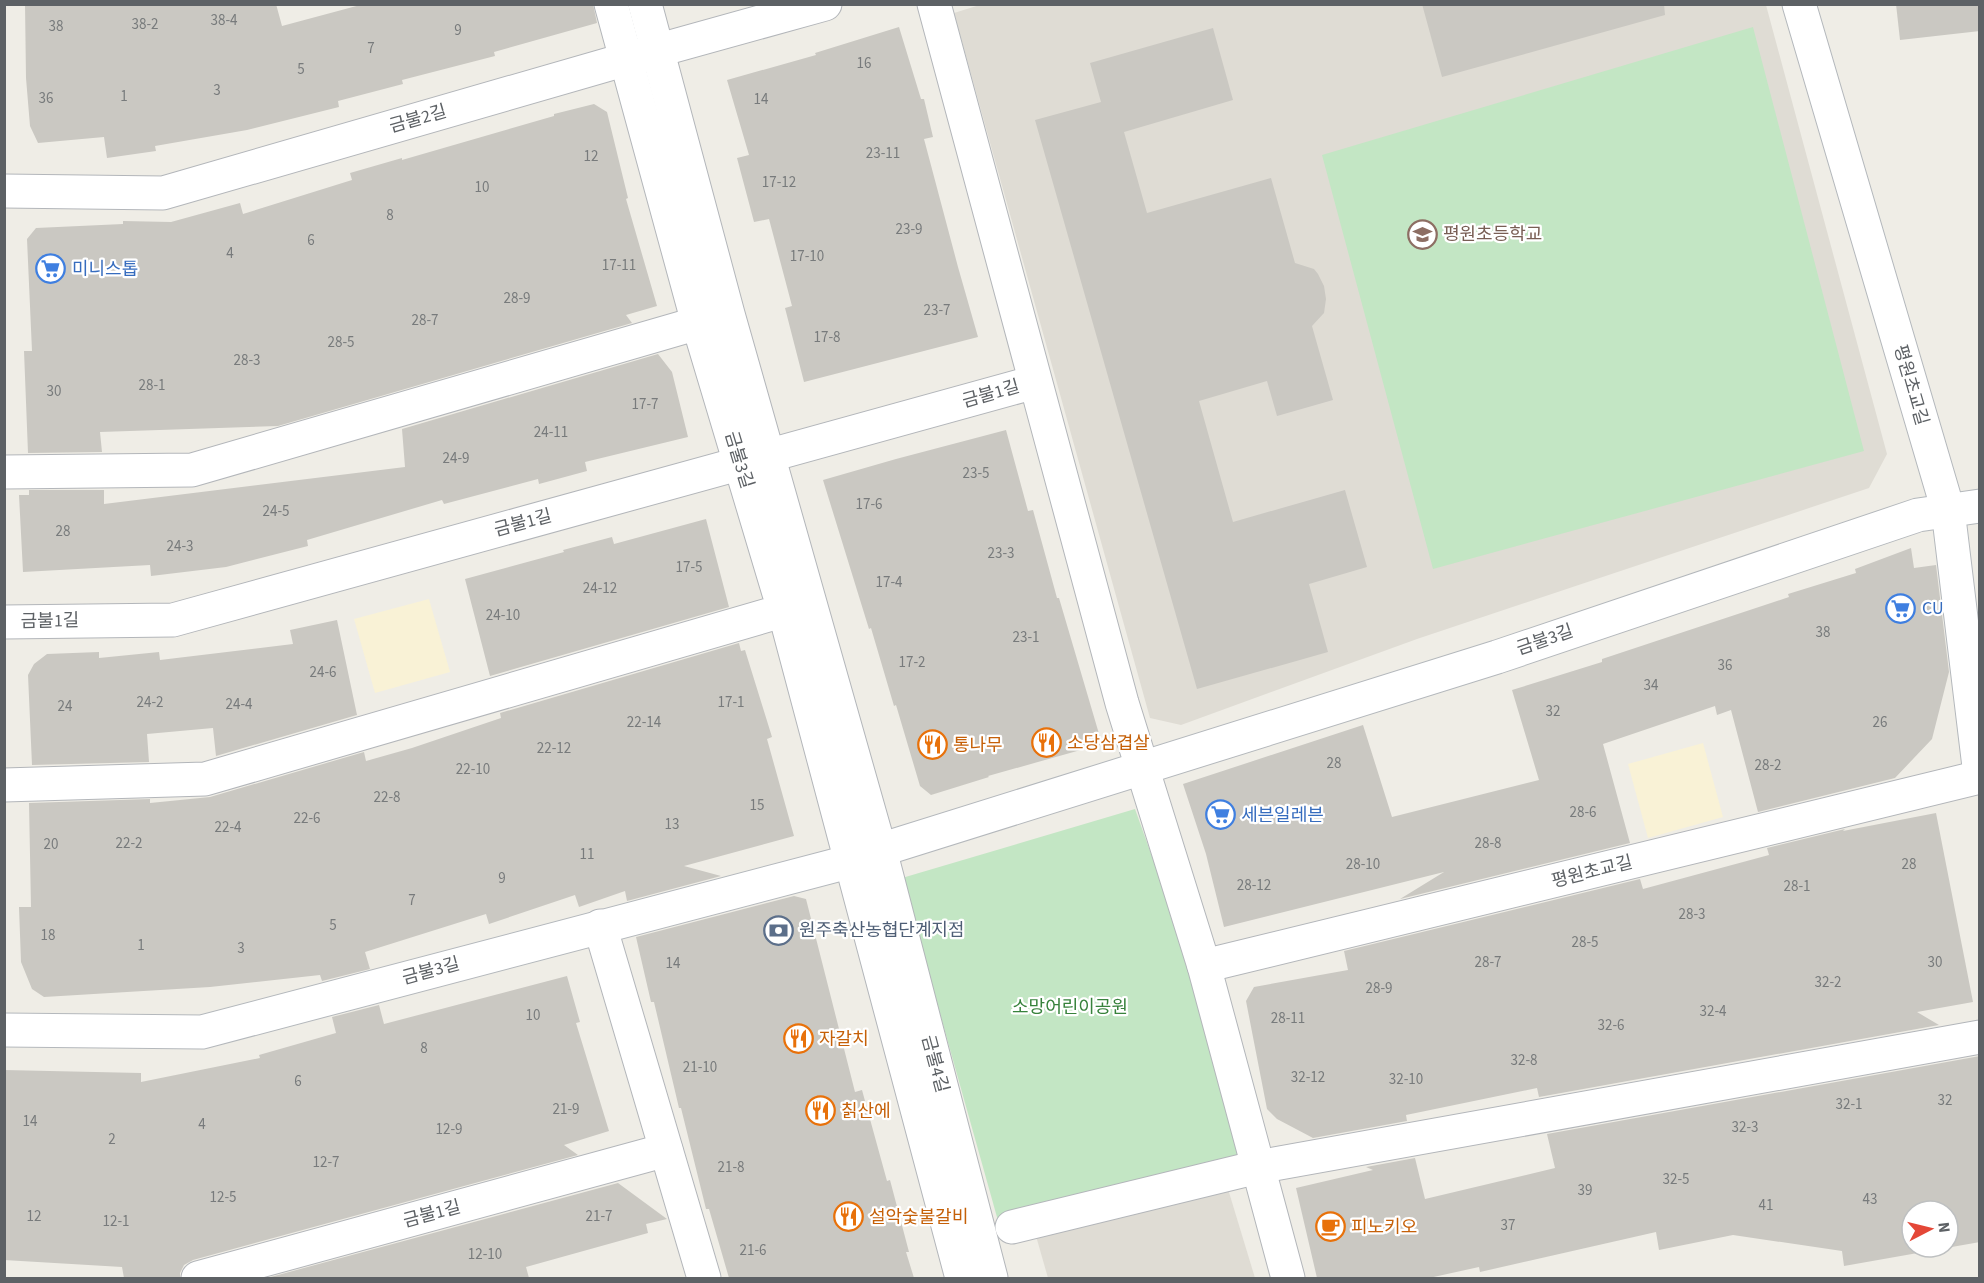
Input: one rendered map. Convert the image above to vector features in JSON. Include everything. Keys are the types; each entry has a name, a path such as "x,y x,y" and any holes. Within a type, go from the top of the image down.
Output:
{"street":[{"path":"611,4 627,59"},
{"path":"645,4 658,51"},
{"name":"금불2길","path":"4,191 163,193 825,4"},
{"path":"934,4 1122,703 1204,966 1288,1278"},
{"name":"평원초교길","path":"1204,966 1980,776 1948,510 1799,4"},
{"name":"금불3길","path":"658,51 713,319"},
{"name":"금불3길","path":"627,59 713,319 797,606 866,855"},
{"path":"4,472 192,470 713,319"},
{"name":"금불1길","path":"4,622 173,620 1035,382"},
{"name":"금불3길","path":"4,1030 202,1032 866,855 1497,657 1917,515 1980,506"},
{"path":"4,785 205,779 797,606"},
{"name":"금불4길","path":"866,855 962,1278"},
{"name":"금불4길","path":"866,855 991,1278"},
{"path":"600,926 704,1278"},
{"path":"1012,1227 1258,1167 1980,1037"},
{"name":"금불1길","path":"198,1278 666,1150"}],"shaded area":[{"name":"평원초등학교","path":"983,4 1766,5 1887,454 1869,488 1417,639 1181,725 1150,718 954,13"},
{"path":"1228,1189 1255,1278 1048,1278 1036,1236"}],"green space":[{"path":"1753,27 1864,451 1433,569 1322,155"},
{"name":"소망어린이공원","path":"1135,809 1193,971 1242,1168 1002,1235 902,878"}],"sand":[{"path":"429,599 450,672 375,693 354,619"},
{"path":"1703,743 1723,817 1648,838 1628,764"}],"building":[{"path":"25,4 276,4 282,26 364,4 593,4 597,23 494,52 495,56 402,80 403,84 338,101 339,107 247,130 155,146 156,151 107,158 104,137 38,143 30,126 26,78"},
{"path":"1422,4 1664,4 1665,15 1442,77"},
{"path":"1896,4 1980,4 1980,31 1900,40"},
{"path":"899,27 921,99 924,99 933,137 924,139 978,337 804,382 785,308 792,306 769,219 754,222 737,158 749,155 727,80 816,55 815,53"},
{"path":"1213,28 1233,100 1124,132 1147,213 1271,178 1295,263 1314,269 1324,286 1326,299 1324,313 1312,326 1333,400 1277,416 1267,381 1199,401 1233,522 1345,490 1367,567 1309,584 1328,652 1197,689 1035,120 1101,102 1090,63"},
{"path":"594,104 607,112 628,198 626,199 657,306 626,315 632,323 278,426 100,432 102,452 28,453 24,351 32,351 27,239 36,228 123,224 123,221 171,222 240,203 243,214 352,180 350,173"},
{"path":"658,354 672,372 688,437 585,462 587,471 539,484 538,479 444,504 442,500 307,540 308,546 226,567 151,576 150,565 23,572 19,495 29,495 29,490 104,490 104,504 405,467 402,429"},
{"path":"1006,430 1028,511 1033,510 1057,598 1059,598 1102,744 988,776 931,795 920,786 823,480"},
{"path":"706,519 729,607 490,676 465,579 612,537 614,544"},
{"path":"1911,548 1914,568 1936,565 1949,672 1932,739 1895,778 1758,812 1731,710 1717,715 1715,706 1603,744 1630,843 1400,899 1444,872 1224,927 1206,854 1183,784 1363,725 1392,817 1539,780 1512,690 1602,662 1602,659 1789,597 1788,594 1856,573 1855,569"},
{"path":"337,620 357,715 216,756 213,728 147,734 149,762 32,765 28,675 34,664 47,654 99,652 99,658 159,652 160,660 293,644 290,630"},
{"path":"739,643 741,651 745,650 772,737 767,739 794,836 684,866 721,876 627,901 625,891 579,907 575,895 489,924 486,914 365,952 370,969 322,981 320,975 210,987 44,997 32,989 21,962 19,907 31,907 29,803 150,799 150,803 210,797 364,752 366,761 412,748 501,718 500,713"},
{"path":"1936,813 1973,1002 1917,1012 1939,1025 1539,1097 1537,1088 1406,1115 1407,1121 1313,1138 1277,1119 1267,1109 1246,1001 1254,987 1348,970 1344,951 1640,879 1643,889 1769,855 1767,848 1845,829 1843,831"},
{"path":"794,896 806,899 855,1092 862,1090 887,1181 890,1180 914,1278 729,1278 709,1209 706,1209 636,937"},
{"path":"567,976 580,1022 576,1023 609,1131 564,1145 578,1155 193,1260 184,1265 180,1278 124,1278 122,1267 4,1260 4,1070 141,1073 141,1082 260,1058 259,1055 336,1033 332,1017 379,1005 384,1024"},
{"path":"1980,1056 1980,1242 1960,1246 1960,1199 1900,1199 1900,1256 1844,1266 1842,1251 1733,1235 1659,1250 1656,1232 1480,1272 1479,1267 1429,1278 1317,1278 1296,1188 1373,1170 1366,1167 1415,1158 1425,1199 1555,1168 1547,1134"},
{"path":"618,1183 667,1219 646,1224 648,1233 526,1267 529,1278 267,1278"}],"place":[{"name":"평원초등학교","path":"1422,234"},
{"name":"미니스톱","path":"51,269"},
{"name":"CU","path":"1901,608"},
{"name":"소당삼겹살","path":"1046,743"},
{"name":"통나무","path":"932,745"},
{"name":"세븐일레븐","path":"1220,815"},
{"name":"원주축산농협단계지점","path":"778,930"},
{"name":"자갈치","path":"798,1039"},
{"name":"칡산에","path":"820,1111"},
{"name":"설악숯불갈비","path":"848,1217"},
{"name":"피노키오","path":"1330,1227"}]}
